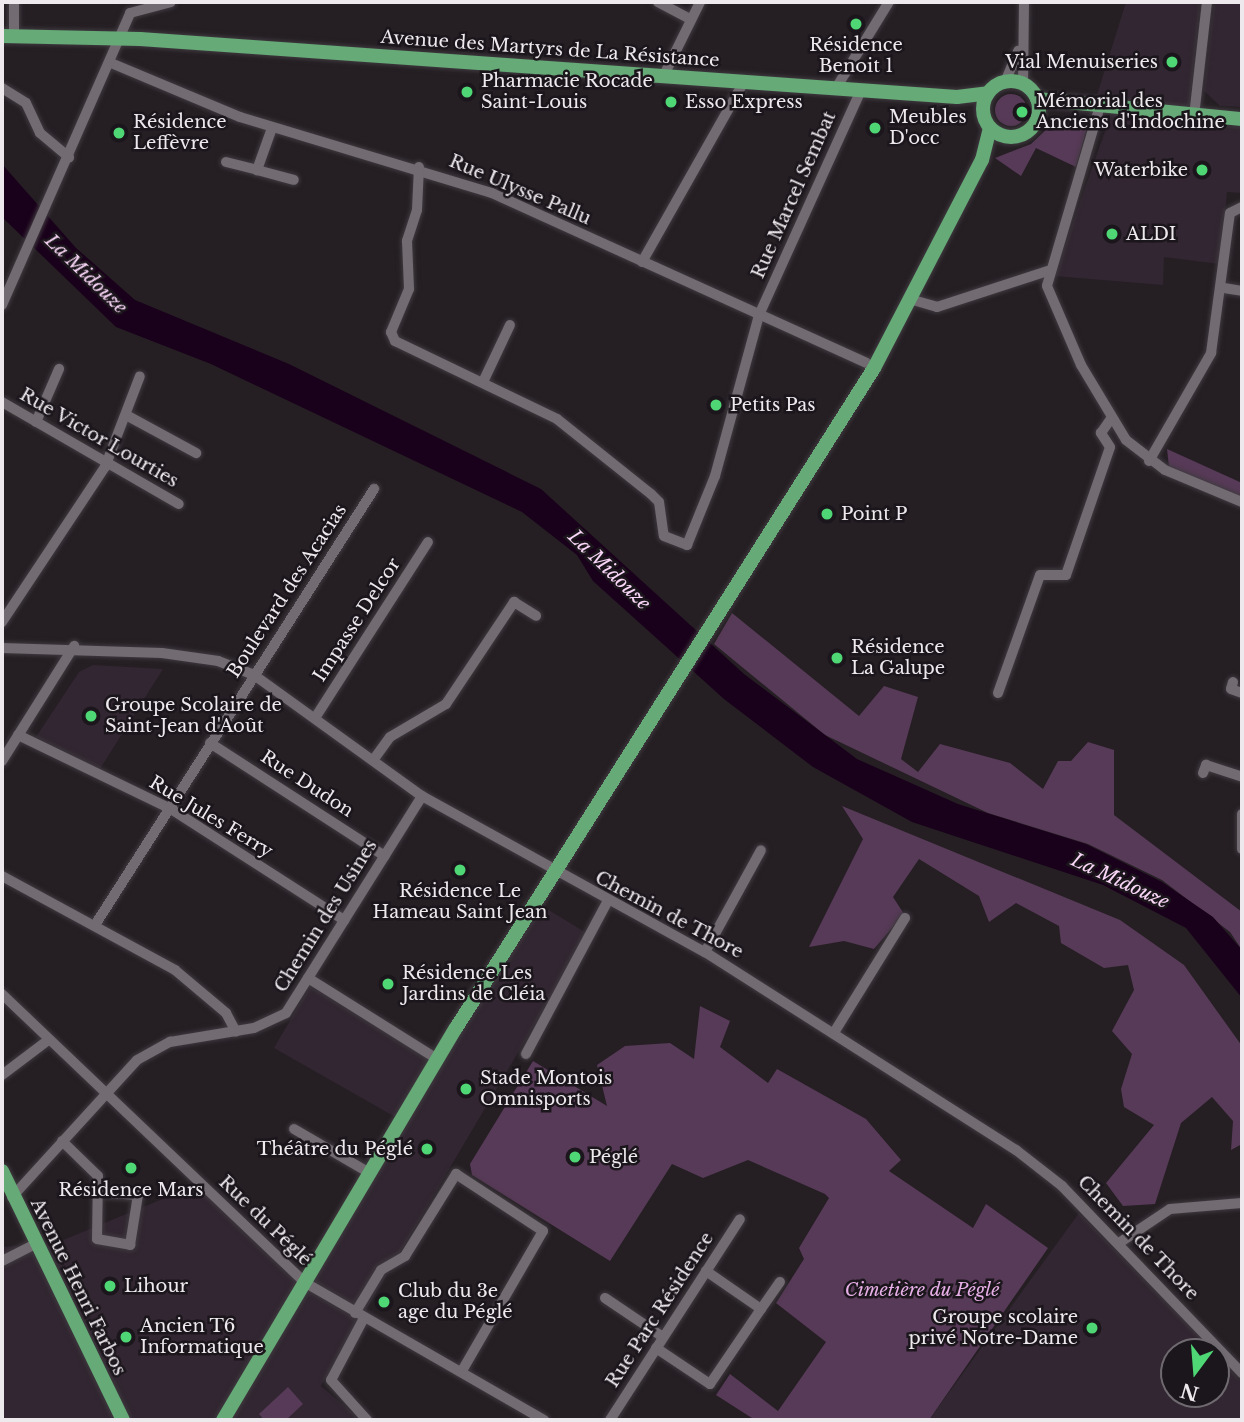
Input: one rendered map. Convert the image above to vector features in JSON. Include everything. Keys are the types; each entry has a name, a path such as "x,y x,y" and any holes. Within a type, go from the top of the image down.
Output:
{"main road":[{"name":"Avenue des Martyrs de La Résistance","path":"8,36 140,39 957,97 988,93"},
{"path":"984,157 988,93 1005,82 1023,85 1037,100 1083,108 1242,119"},
{"path":"957,97 1006,137"},
{"path":"223,1420 437,1059 724,605 912,300 984,157 1006,137 1026,133 1038,117 1037,100"},
{"path":"1038,117 1083,108"},
{"name":"Avenue Henri Farbos","path":"2,1171 33,1245 123,1420"}],"street":[{"path":"8,36 14,2"},
{"path":"2,304 110,65 130,13 171,2"},
{"path":"658,2 690,19"},
{"path":"663,77 700,2"},
{"path":"836,88 889,2"},
{"path":"1023,85 1021,42 1024,2"},
{"path":"1194,116 1207,2"},
{"path":"1005,82 1021,42"},
{"name":"Rue Ulysse Pallu","path":"110,65 272,128 419,167 492,192 866,363"},
{"path":"642,262 744,82"},
{"path":"2,88 26,103 40,133 69,157"},
{"name":"Rue Marcel Sembat","path":"483,382 557,419 641,486 659,502 664,536 687,545 715,476 760,315 860,90"},
{"path":"1099,109 1048,271 1047,286 1110,420 1149,461 1242,502"},
{"path":"257,170 272,128"},
{"path":"226,162 294,180"},
{"path":"419,167 417,210 407,241 409,289 391,332 395,341 483,382 510,325"},
{"path":"1149,461 1211,354 1224,288 1230,213 1242,207"},
{"path":"912,300 937,307 1048,271"},
{"path":"1224,288 1242,291"},
{"path":"36,422 59,369"},
{"path":"2,622 106,463 140,376"},
{"name":"Rue Victor Lourties","path":"2,402 179,505"},
{"path":"126,415 196,453"},
{"path":"998,693 1040,575 1066,575 1110,447 1101,433 1110,420"},
{"name":"Boulevard des Acacias","path":"95,925 374,489"},
{"name":"Impasse Delcor","path":"315,718 428,542"},
{"path":"374,758 390,737 446,704 514,601 536,616"},
{"path":"2,761 74,646"},
{"name":"Chemin de Thore","path":"2,648 74,646 200,658 254,675 374,758 422,796 607,902 705,952 835,1031 1016,1150 1062,1185 1242,1373"},
{"path":"1233,682 1231,689 1242,693"},
{"name":"Rue Jules Ferry","path":"18,735 171,809 344,920"},
{"name":"Rue Dudon","path":"211,743 385,856"},
{"path":"1203,773 1206,765 1242,777"},
{"name":"Chemin des Usines","path":"12,1197 137,1060 170,1042 236,1032 286,1013 422,796"},
{"path":"1242,814 1242,849"},
{"path":"705,952 761,850"},
{"path":"2,876 175,970 226,1013 236,1032"},
{"path":"526,1054 607,902"},
{"path":"835,1031 905,918"},
{"path":"308,978 437,1059"},
{"name":"Rue du Péglé","path":"2,994 103,1096 304,1282 544,1420"},
{"path":"2,1075 47,1041"},
{"path":"294,1129 368,1172"},
{"path":"62,1141 95,1172 99,1192 97,1238 130,1245 138,1195 99,1192"},
{"path":"367,1420 331,1380 382,1270 405,1256 456,1174 543,1231 462,1371"},
{"path":"1119,1243 1170,1209 1242,1202"},
{"name":"Rue Parc Résidence","path":"610,1420 740,1219"},
{"path":"2,1261 33,1245"},
{"path":"706,1271 761,1309"},
{"path":"656,1348 710,1384 717,1379 780,1282"},
{"path":"605,1298 663,1337"}],"shaded area":[{"path":"1126,2 1200,2 1188,124 1242,127 1242,193 1227,192 1220,264 1164,257 1163,285 1054,276 1110,117 1111,103 1097,95"},
{"path":"1214,2 1242,2 1242,107 1220,106 1204,91"},
{"name":"Groupe Scolaire de Saint-Jean d'Août","path":"93,665 163,669 100,769 36,737 79,672"},
{"path":"539,904 588,934 321,1386 361,1420 2,1420 2,1247 56,1243 194,1186 303,1277 397,1118 274,1048 310,986 433,1060"},
{"name":"Groupe scolaire privé Notre-Dame","path":"1079,1213 1201,1338 1160,1338 1160,1408 1230,1408 1230,1369 1242,1383 1242,1420 929,1420"}],"green space":[{"path":"1011,94 1022,99 1027,110 1022,121 1011,126 1000,121 995,110 1000,99"},
{"path":"1052,124 1088,125 1076,167 1036,148 1021,176 995,158 1031,144"},
{"path":"1167,449 1242,483 1242,498 1169,467"},
{"path":"732,613 859,716 884,686 918,697 901,759 918,772 940,744 1010,763 1043,789 1058,761 1071,761 1088,742 1114,750 1114,815 1242,912 1242,950 1230,932 1162,880 1088,844 988,813 825,735 714,644"},
{"path":"842,806 1120,920 1184,965 1242,1046 1242,1144 1231,1150 1233,1121 1212,1097 1181,1123 1155,1204 1123,1206 1106,1183 1154,1125 1124,1107 1121,1089 1132,1054 1112,1031 1134,990 1128,965 1104,968 1061,943 1059,926 1016,903 989,922 979,896 919,859 893,897 904,914 874,949 844,941 809,947 863,839"},
{"name":"Cimetière du Péglé","path":"700,1006 730,1021 720,1047 768,1083 777,1069 866,1119 901,1160 889,1171 973,1228 986,1204 1048,1248 929,1420 755,1420 716,1395 730,1374 778,1411 826,1342 776,1303 804,1259 799,1248 829,1198 825,1194 748,1160 703,1178 672,1164 610,1261 472,1175 470,1164 533,1061 607,1106 597,1065 625,1046 670,1043 694,1059"},
{"path":"288,1387 303,1404 286,1420 264,1420 259,1414"}],"water":[{"name":"La Midouze","path":"2,164 76,248 135,300 289,364 541,489 744,674 857,759 958,804 1086,844 1162,882 1213,917 1242,950 1242,998 1186,928 1103,885 912,822 813,767 724,699 593,581 577,555 522,512 211,364 116,327 2,217"}],"place":[{"name":"Résidence Benoit 1","path":"856,24"},
{"name":"Vial Menuiseries","path":"1172,62"},
{"name":"Pharmacie Rocade Saint-Louis","path":"467,92"},
{"name":"Esso Express","path":"671,102"},
{"name":"Mémorial des Anciens d'Indochine","path":"1022,112"},
{"name":"Meubles D'occ","path":"875,128"},
{"name":"Résidence Leffèvre","path":"119,133"},
{"name":"Waterbike","path":"1202,170"},
{"name":"ALDI","path":"1112,234"},
{"name":"Petits Pas","path":"716,405"},
{"name":"Point P","path":"827,514"},
{"name":"Résidence La Galupe","path":"837,658"},
{"name":"Groupe Scolaire de Saint-Jean d'Août","path":"91,716"},
{"name":"Résidence Le Hameau Saint Jean","path":"460,870"},
{"name":"Résidence Les Jardins de Cléia","path":"388,984"},
{"name":"Stade Montois Omnisports","path":"466,1089"},
{"name":"Théâtre du Péglé","path":"427,1149"},
{"name":"Péglé","path":"575,1157"},
{"name":"Résidence Mars","path":"131,1168"},
{"name":"Lihour","path":"110,1286"},
{"name":"Club du 3e age du Péglé","path":"384,1302"},
{"name":"Groupe scolaire privé Notre-Dame","path":"1092,1328"},
{"name":"Ancien T6 Informatique","path":"126,1337"}]}
